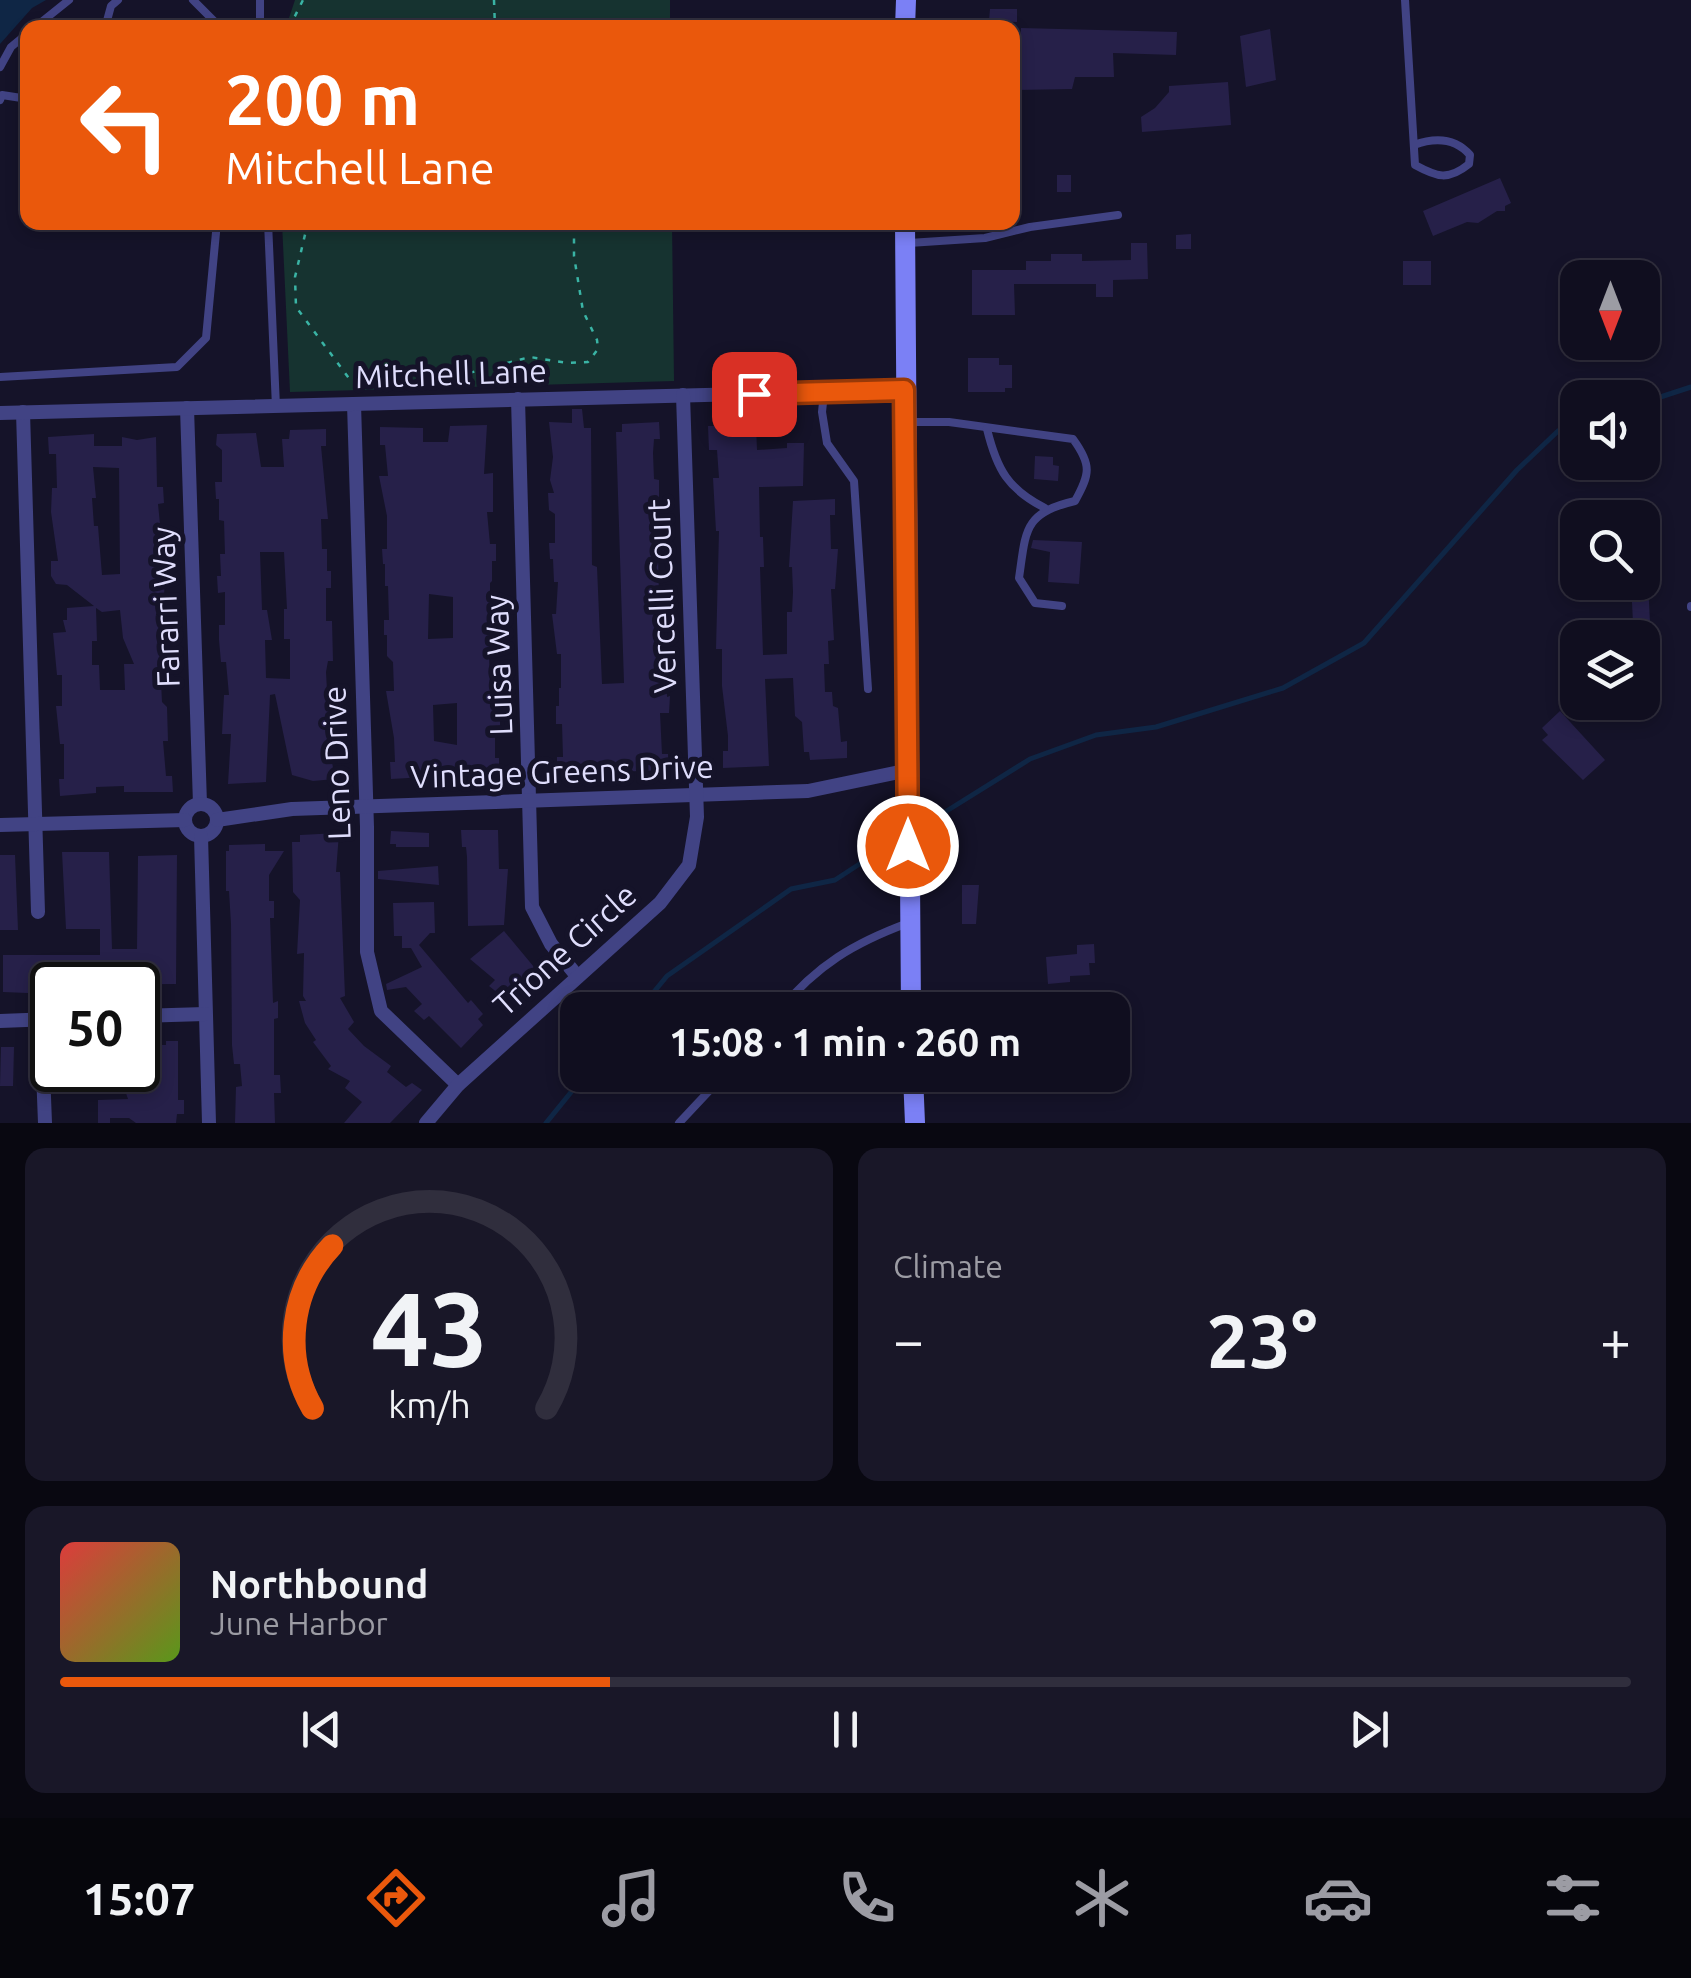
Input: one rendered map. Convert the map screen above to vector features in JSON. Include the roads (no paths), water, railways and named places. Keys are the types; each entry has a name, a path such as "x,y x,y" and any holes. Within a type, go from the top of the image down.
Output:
{"main road":[{"path":"905,233 910,992"},
{"path":"914,1092 915,1123"}],"street":[{"name":"Mitchell Lane","path":"0,413 904,390"},
{"name":"Vercelli Court","path":"684,395 697,796"},
{"name":"Luisa Way","path":"518,399 532,907 552,944 577,976"},
{"name":"Leno Drive","path":"354,404 367,952 381,1011 458,1085"},
{"name":"Fararri Way","path":"188,408 200,804"},
{"path":"24,412 38,912"},
{"name":"Vintage Greens Drive","path":"216,820 292,808 808,791 908,770"},
{"name":"Trione Circle","path":"426,1123 458,1085 660,903 689,865 697,796"},
{"path":"200,804 213,811 216,820 210,833 201,836 188,830 184,820 188,811 200,804"},
{"path":"0,825 184,820"},
{"path":"201,836 209,1123"},
{"path":"160,1015 205,1014"},
{"path":"0,1020 30,1019"},
{"path":"45,1123 46,1092"}],"lane":[{"path":"44,20 69,0"},
{"path":"193,0 213,20"},
{"path":"1406,0 1415,164 1434,175 1456,175 1469,164 1470,156 1459,144 1430,139 1414,145"},
{"path":"0,67 20,40"},
{"path":"1020,229 1118,215"},
{"path":"0,377 178,367 206,338 216,230"},
{"path":"268,230 276,406"},
{"path":"905,233 984,238 1017,230"},
{"path":"824,392 822,412 827,443 854,481 868,689"},
{"path":"905,422 949,422 1073,439 1084,455 1088,478 1075,501 1046,508 1026,531 1019,578 1035,603 1062,606"},
{"path":"987,429 994,459 1018,494 1046,508"},
{"path":"795,992 804,981 860,941 908,923"},
{"path":"679,1123 708,1092"}],"water":[{"path":"0,0 46,0 32,8 0,44"}],"waterway":[{"path":"1660,397 1691,387"},
{"path":"945,812 1030,759 1096,735 1156,727 1283,688 1364,643 1517,470 1560,430"},
{"path":"654,992 667,976 791,889 835,880 884,848"},
{"path":"546,1123 571,1092"}]}
